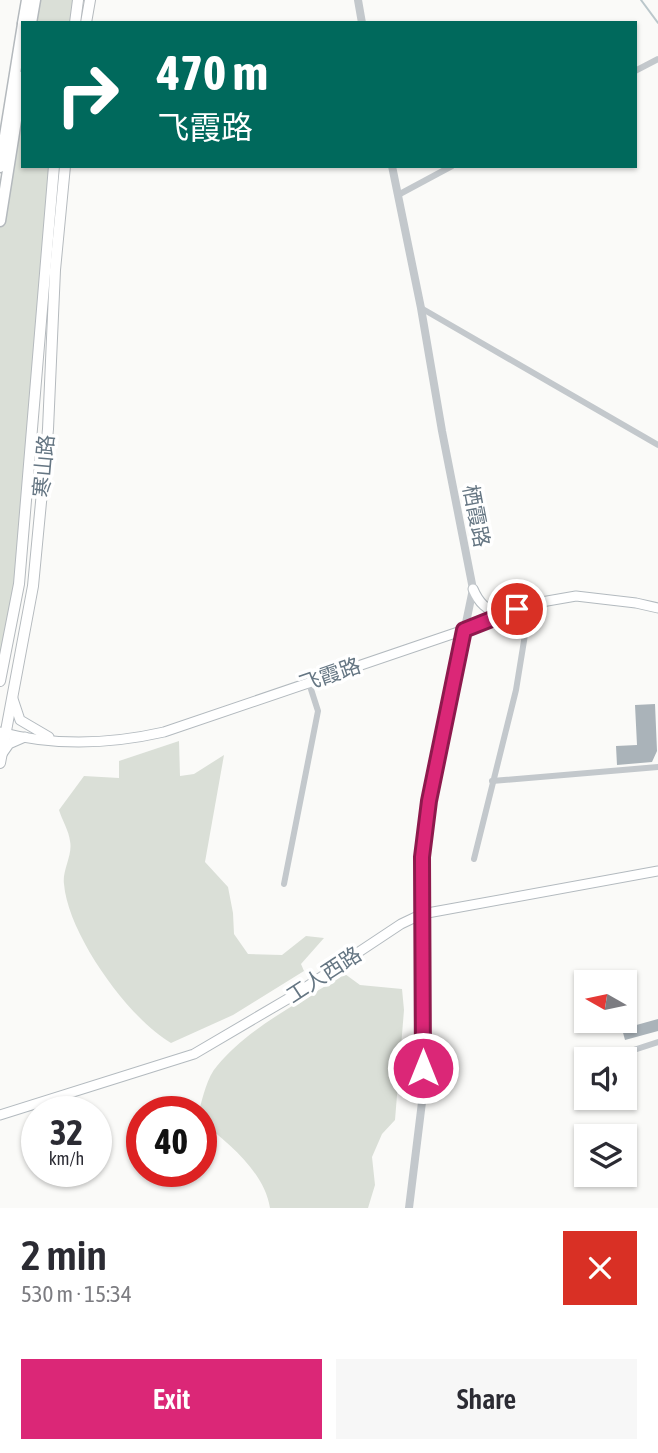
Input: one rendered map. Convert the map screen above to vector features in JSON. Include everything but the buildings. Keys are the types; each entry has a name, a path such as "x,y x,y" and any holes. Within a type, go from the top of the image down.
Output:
{"highway":[{"path":"23,21 27,0"},
{"path":"31,21 35,0"},
{"path":"0,167 21,36"},
{"path":"0,221 21,89"}],"main road":[{"path":"75,21 78,0"},
{"path":"86,21 90,0"},
{"name":"寒山路","path":"0,680 20,572 54,168"},
{"name":"寒山路","path":"1,758 33,586 48,429 55,270 65,168"},
{"path":"473,589 479,602 490,611 503,614"},
{"name":"飞霞路","path":"4,733 85,743 134,739 164,732 309,683 464,630 530,604 576,596 658,608"},
{"path":"13,698 20,720 57,740"},
{"path":"1,758 9,744 26,737"},
{"name":"工人西路","path":"0,1115 194,1054 291,997 401,924 422,914 658,871"}],"street":[{"path":"358,0 362,21"},
{"path":"637,70 658,59"},
{"name":"栖霞路","path":"392,168 473,589 429,801 422,857 423,1094 409,1208"},
{"path":"398,195 448,168"},
{"path":"421,308 658,445"},
{"path":"474,859 516,690 530,604"},
{"path":"284,884 318,711 309,683"},
{"path":"492,781 658,767"},
{"path":"637,1049 658,1042"}],"shaded area":[{"path":"35,0 78,0 75,21 31,21"},
{"path":"21,89 21,168 54,168 28,497 0,680 0,221"},
{"path":"179,741 180,776 194,774 224,755 205,862 228,887 234,934 248,954 282,955 306,936 324,938 301,964 304,971 233,1015 171,1043 154,1031 119,995 88,950 76,926 64,884 70,841 59,810 84,776 119,778 119,761"},
{"path":"345,974 360,985 402,989 404,1010 395,1120 382,1134 372,1157 375,1185 368,1208 270,1208 253,1170 217,1134 217,1096 203,1096 211,1076 230,1052 278,1015"}],"waterway":[{"path":"641,0 658,23"}],"route":[{"path":"423,1068 422,857 433,781 464,630 517,609"}]}
